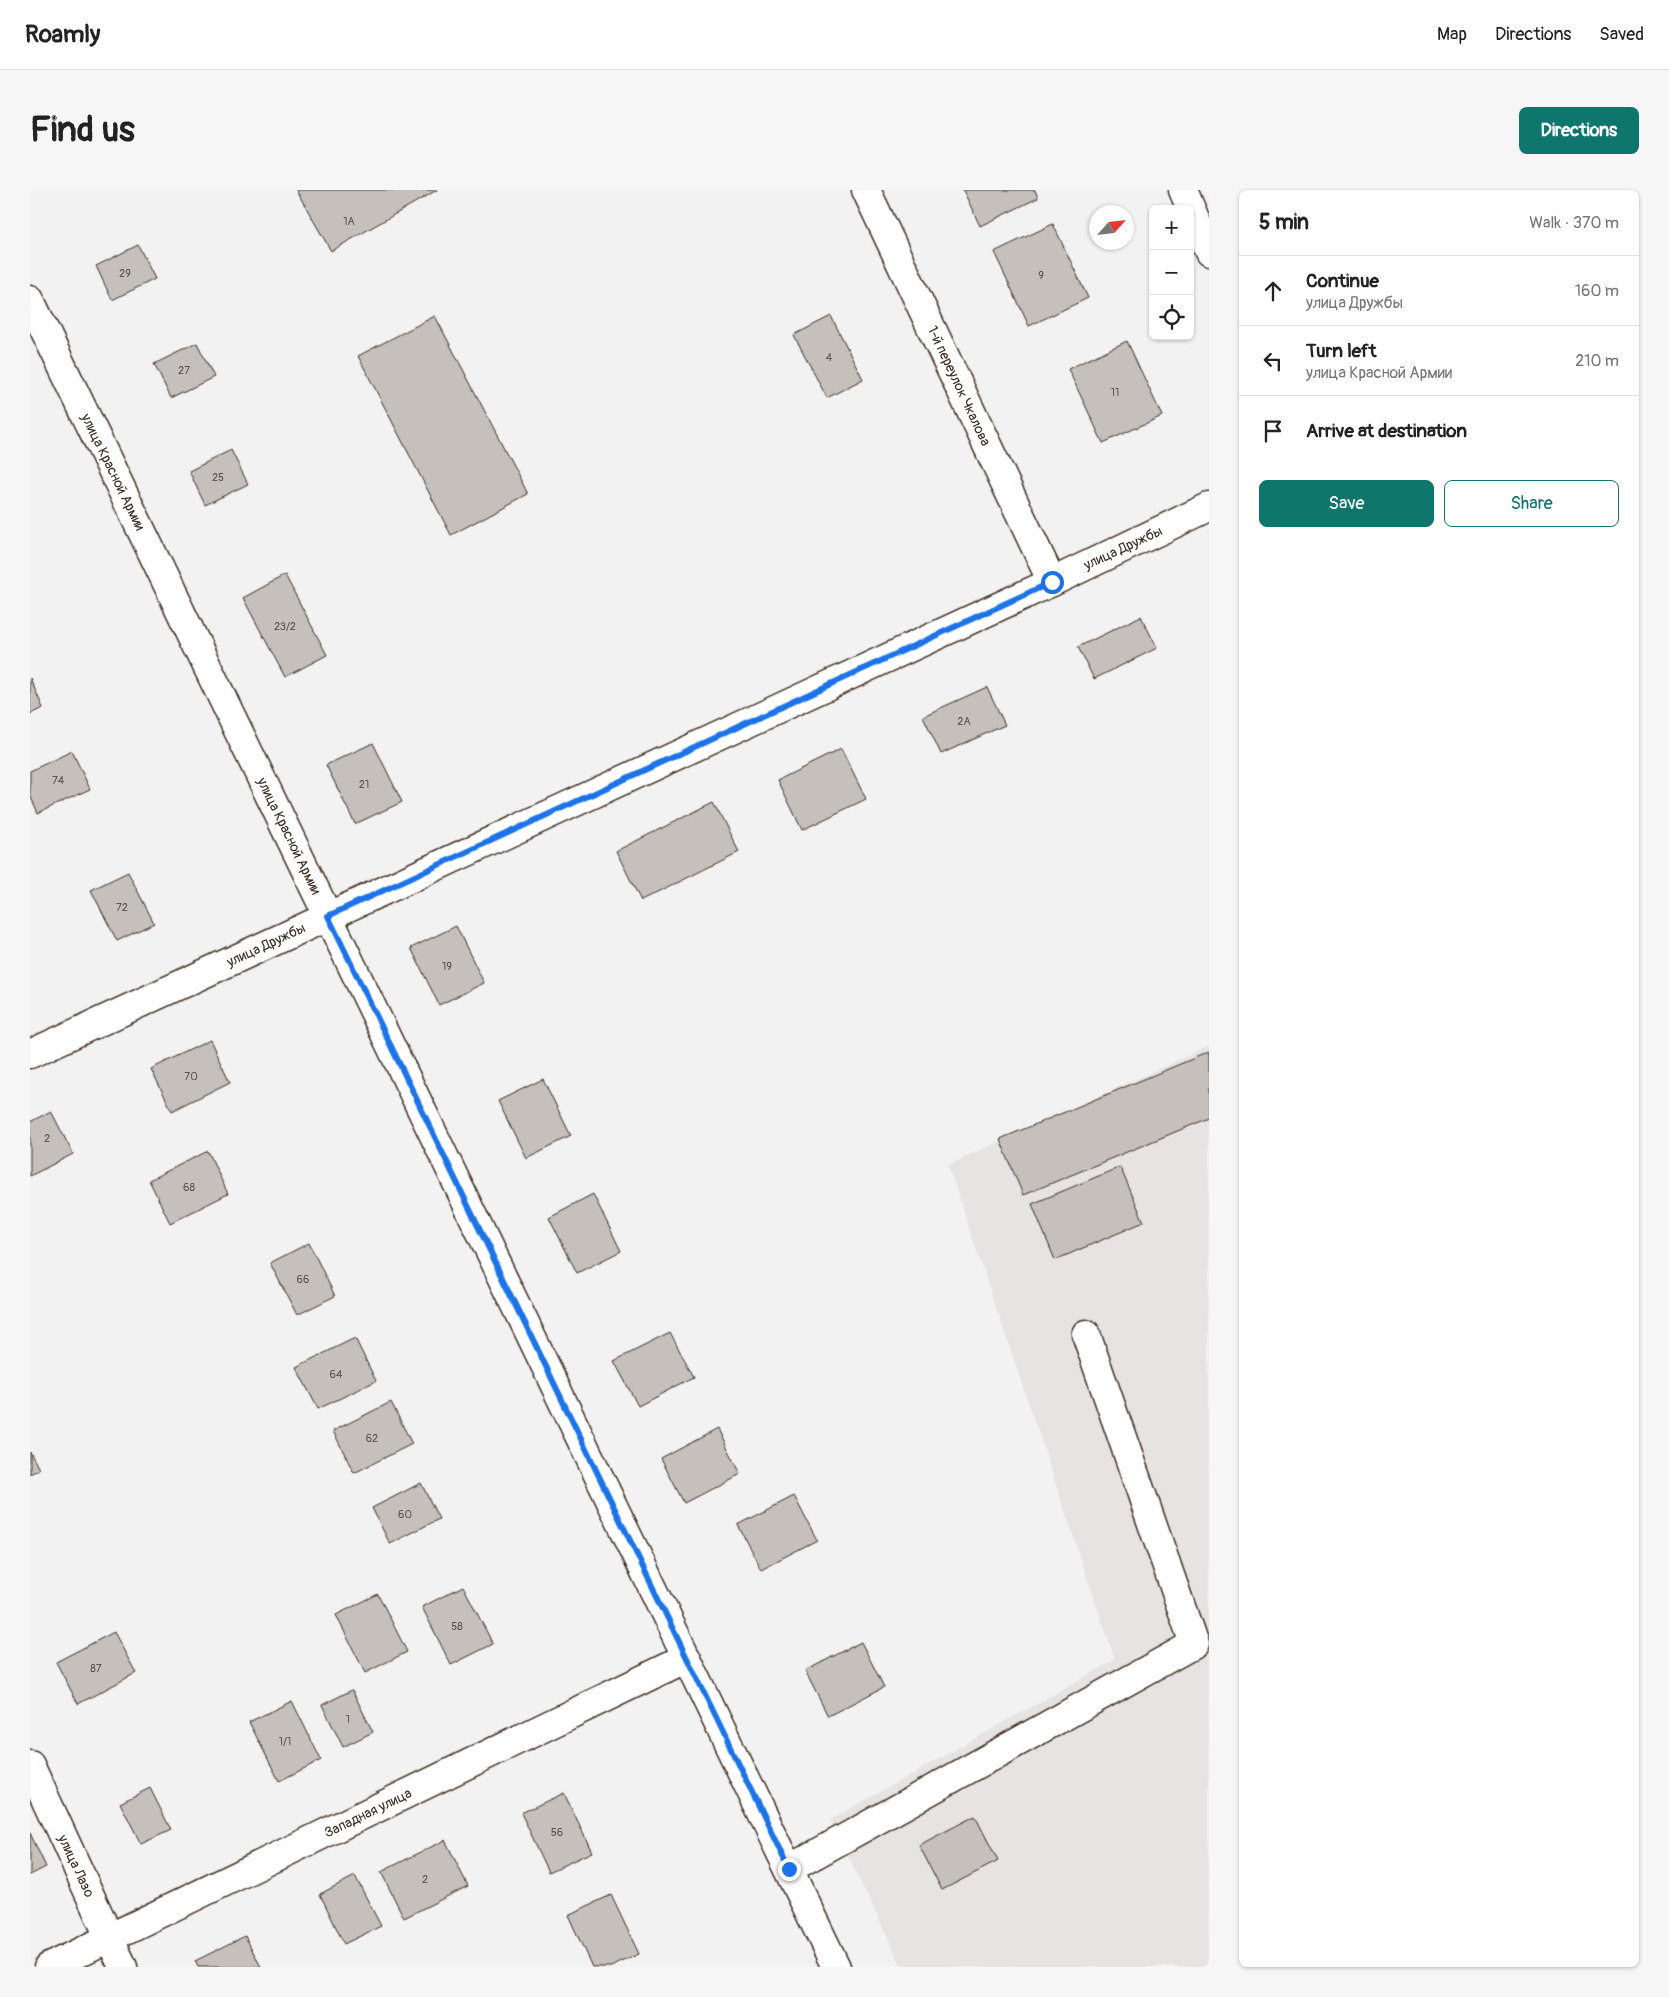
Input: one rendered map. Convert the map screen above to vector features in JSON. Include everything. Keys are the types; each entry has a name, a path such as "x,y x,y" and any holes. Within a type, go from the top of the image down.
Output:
{"street":[{"name":"1-й переулок Чкалова","path":"866,190 1052,582"},
{"path":"1183,190 1209,252"},
{"name":"улица Красной Армии","path":"30,300 836,1967"},
{"name":"улица Дружбы","path":"30,1054 1052,582 1209,507"},
{"path":"789,1869 1194,1644 1086,1334"},
{"name":"Западная улица","path":"49,1967 687,1658"},
{"name":"улица Лазо","path":"30,1765 123,1967"}],"shaded area":[{"path":"1209,1046 1209,1967 902,1967 830,1820 1115,1660 948,1165"}],"building":[{"path":"296,190 437,190 331,251"},
{"path":"963,190 1035,190 1038,198 980,226"},
{"path":"1053,224 1088,298 1029,326 994,252"},
{"path":"138,245 155,279 112,300 96,266"},
{"path":"435,316 528,494 451,535 358,356"},
{"path":"831,316 863,379 827,398 794,335"},
{"path":"1127,341 1162,416 1103,443 1068,369"},
{"path":"197,343 214,377 171,398 154,364"},
{"path":"231,450 248,484 205,505 189,471"},
{"path":"285,575 327,655 285,677 243,598"},
{"path":"1141,616 1157,648 1094,679 1078,647"},
{"path":"30,678 43,708 30,714"},
{"path":"987,687 1005,725 941,754 923,716"},
{"path":"373,743 402,802 355,824 326,765"},
{"path":"841,749 866,799 802,830 778,780"},
{"path":"72,751 90,789 38,813 30,795 30,771"},
{"path":"714,802 739,852 641,901 616,851"},
{"path":"128,872 154,923 117,941 91,890"},
{"path":"456,926 484,983 439,1005 411,948"},
{"path":"210,1040 230,1082 172,1111 151,1069"},
{"path":"1209,1052 1209,1118 1023,1195 1000,1139"},
{"path":"543,1079 571,1136 526,1158 498,1101"},
{"path":"51,1111 73,1154 30,1176 30,1122"},
{"path":"208,1151 228,1194 170,1223 149,1180"},
{"path":"1120,1167 1144,1222 1055,1260 1032,1204"},
{"path":"593,1194 621,1251 577,1273 549,1217"},
{"path":"309,1243 335,1296 297,1315 270,1263"},
{"path":"670,1333 694,1377 638,1406 614,1361"},
{"path":"355,1338 376,1381 318,1409 296,1367"},
{"path":"391,1402 412,1444 354,1473 333,1431"},
{"path":"717,1429 740,1474 684,1503 661,1459"},
{"path":"30,1452 39,1469 30,1474"},
{"path":"421,1483 439,1519 390,1544 372,1508"},
{"path":"794,1496 817,1540 761,1569 738,1525"},
{"path":"463,1586 493,1644 451,1665 422,1607"},
{"path":"378,1594 407,1652 365,1673 336,1615"},
{"path":"114,1632 136,1673 78,1704 56,1662"},
{"path":"861,1642 884,1687 828,1716 805,1671"},
{"path":"352,1690 373,1732 343,1747 322,1705"},
{"path":"292,1701 321,1760 279,1781 249,1722"},
{"path":"150,1788 171,1830 141,1844 120,1803"},
{"path":"564,1793 592,1852 549,1872 521,1813"},
{"path":"975,1816 998,1861 942,1890 919,1845"},
{"path":"30,1833 46,1867 30,1875"},
{"path":"445,1840 468,1886 404,1918 381,1872"},
{"path":"355,1876 381,1926 344,1944 320,1894"},
{"path":"611,1895 639,1954 611,1967 592,1967 568,1915"},
{"path":"245,1936 261,1967 198,1967 195,1961"}],"route":[{"path":"789,1869 328,916 1052,582"}]}
